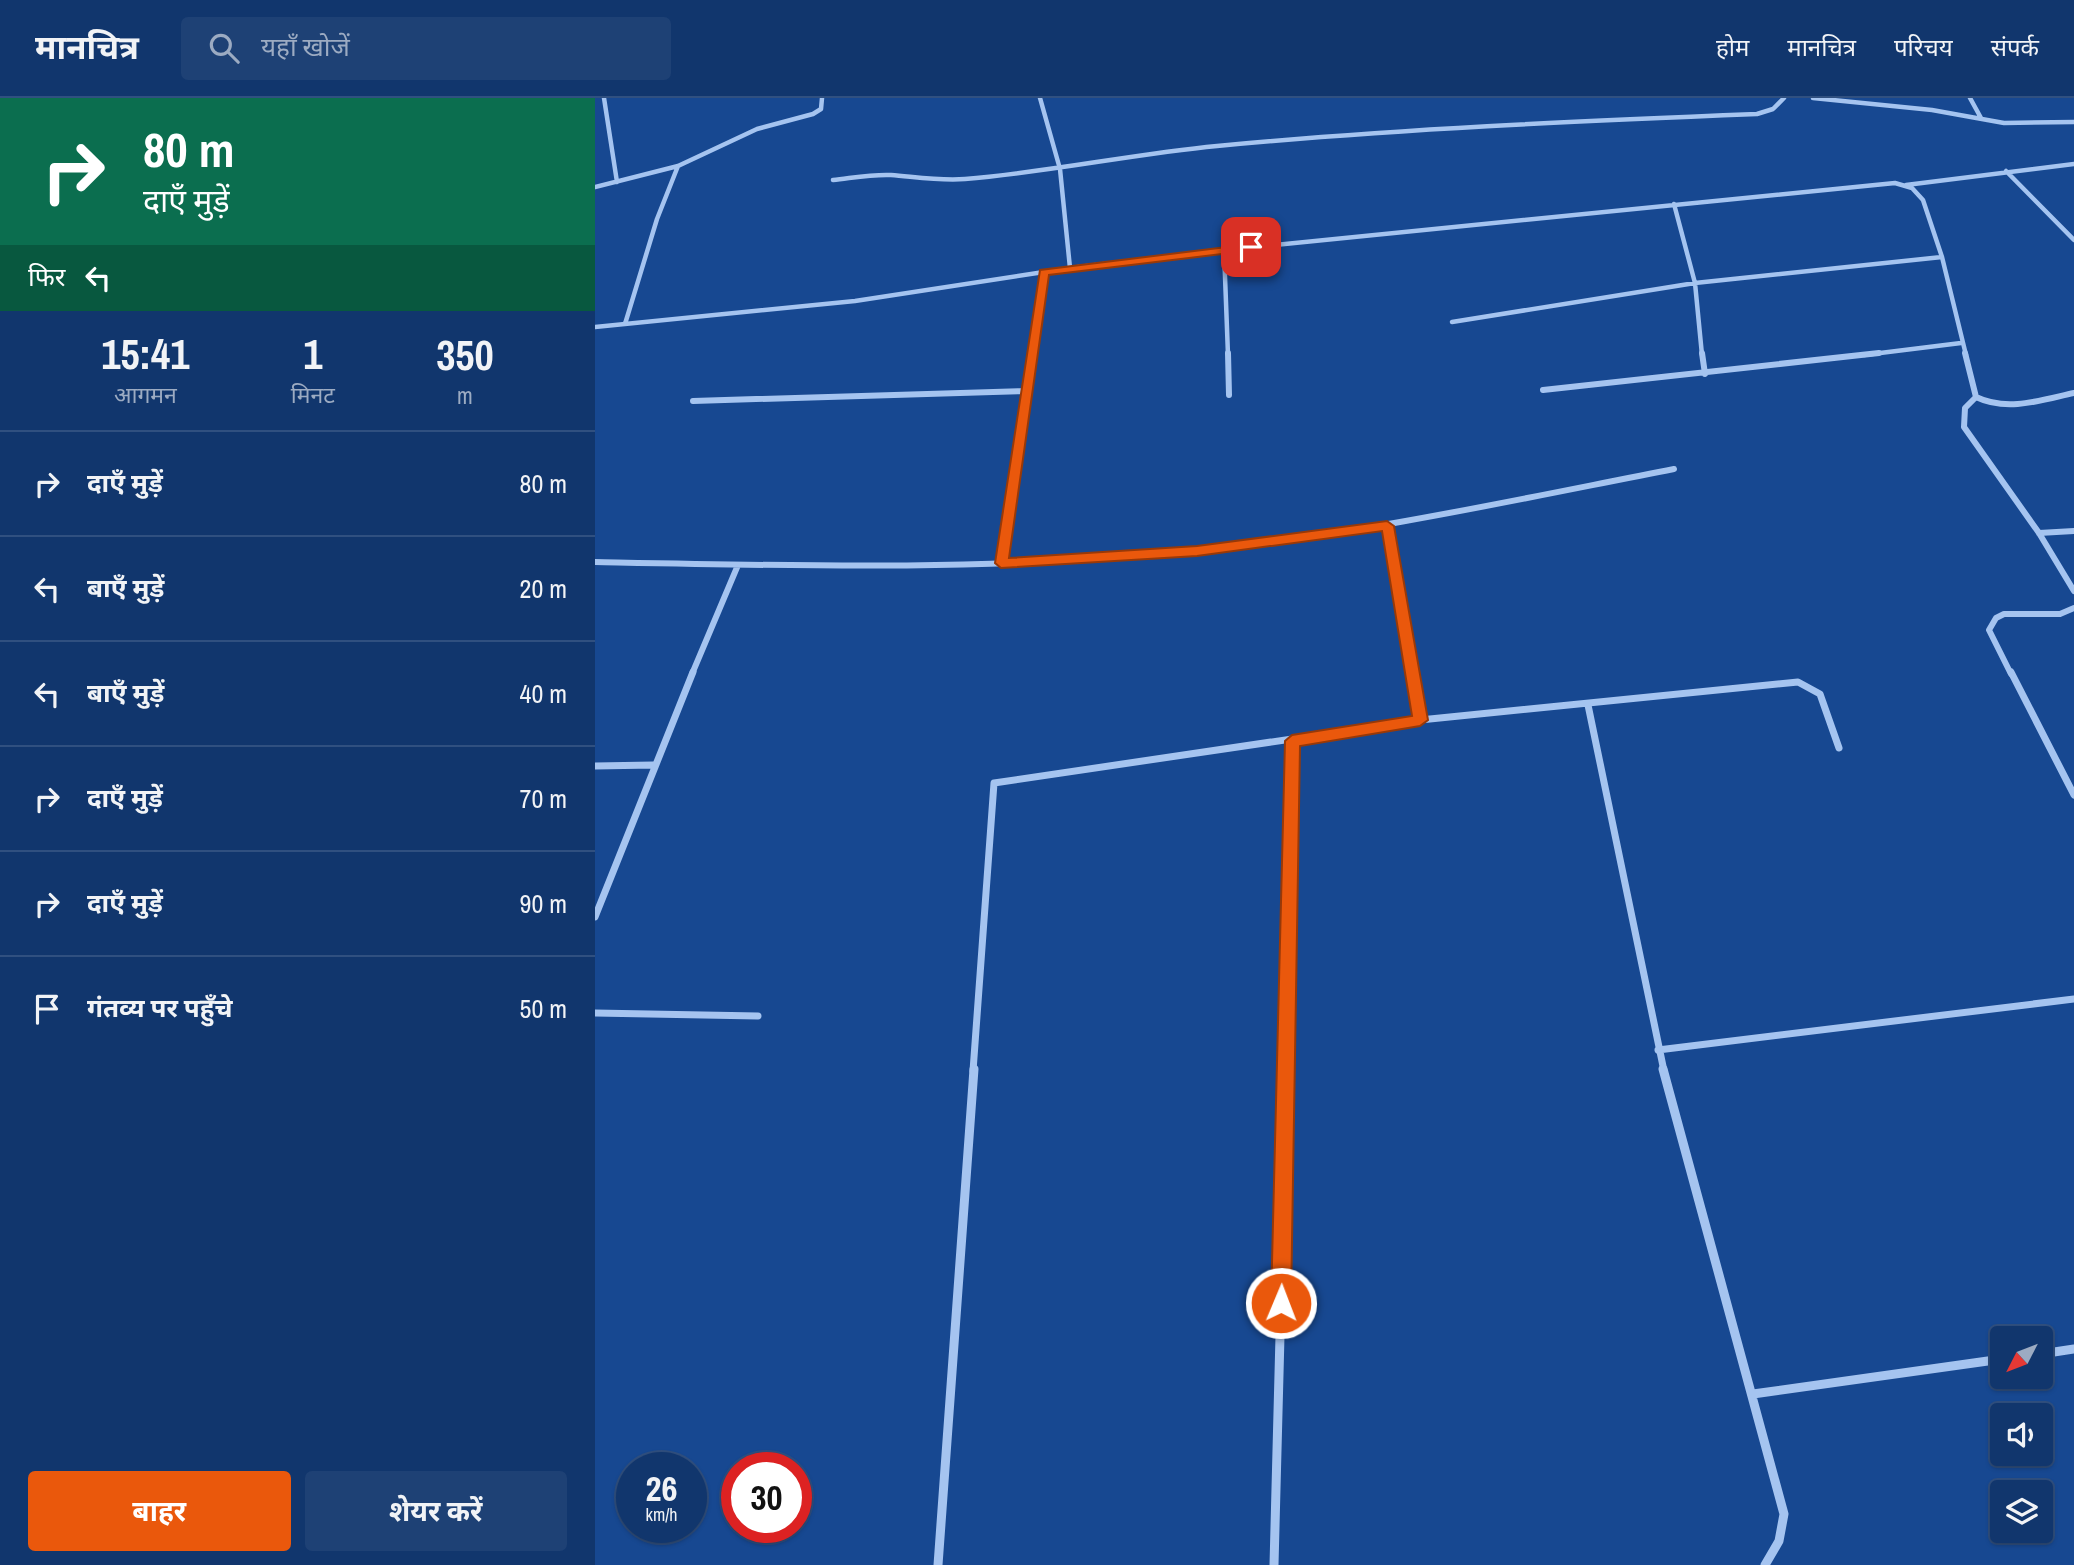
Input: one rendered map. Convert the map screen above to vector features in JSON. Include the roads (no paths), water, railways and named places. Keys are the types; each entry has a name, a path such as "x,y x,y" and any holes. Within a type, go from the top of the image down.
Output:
{"street":[{"path":"604,98 617,182"},
{"path":"595,187 678,166 757,129 818,112 823,107 822,98"},
{"path":"1040,98 1060,169 1070,268"},
{"path":"833,180 888,175 943,180 1060,169 1213,146 1381,131 1522,122 1757,114 1773,109 1784,98"},
{"path":"1813,98 1921,108 2016,124 2074,122"},
{"path":"1970,98 1980,118"},
{"path":"595,327 855,301 1070,268 1224,250 1886,183 1905,185 2074,164"},
{"path":"625,324 657,219 678,166"},
{"path":"2006,171 2074,240"},
{"path":"1905,185 1917,192 1923,200 1942,257 1976,397 1988,404 2001,405 2074,393"},
{"path":"1674,204 1695,283 1697,325 1705,374"},
{"path":"1224,250 1229,396"},
{"path":"1452,322 1695,283 1942,257"},
{"path":"1001,563 1044,272"},
{"path":"1543,390 1705,374 1961,343"},
{"path":"693,401 1025,391"},
{"path":"1976,397 1965,408 1964,427 2039,533 2074,591"},
{"path":"595,562 738,565 1001,563 1197,551 1387,526 1674,469"},
{"path":"1387,526 1420,720"},
{"path":"2039,533 2074,531"},
{"path":"595,917 653,765 738,565"},
{"path":"2074,608 2060,614 2004,614 1996,618 1989,630 2074,796"},
{"path":"938,1565 994,783 1420,720 1798,682 1820,694 1839,748"},
{"path":"1588,705 1658,1049 1784,1514 1780,1543 1765,1565"},
{"path":"1274,1565 1292,741"},
{"path":"595,766 653,765"},
{"path":"1658,1049 2074,999"},
{"path":"595,1013 758,1016"},
{"path":"2053,1352 2074,1349"},
{"path":"1752,1394 1990,1361"}]}
